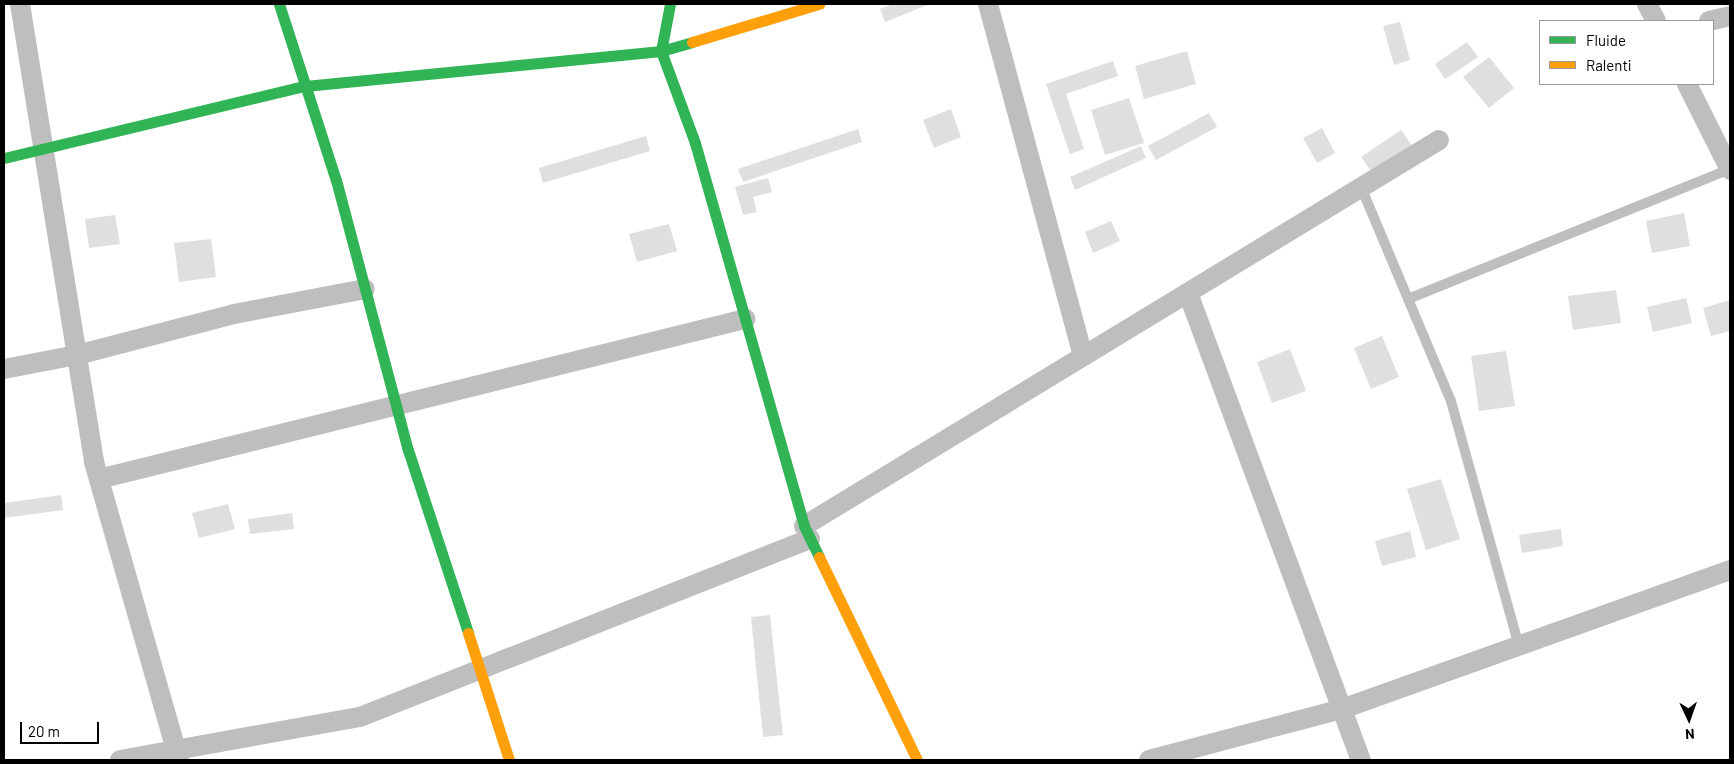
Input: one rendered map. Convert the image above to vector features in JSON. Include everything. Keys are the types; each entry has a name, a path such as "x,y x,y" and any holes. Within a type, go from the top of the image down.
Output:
{"street":[{"path":"20,4 99,479 177,756"},
{"path":"279,4 306,86 365,289 396,405 509,760"},
{"path":"670,4 661,51 695,143 807,532 917,760"},
{"path":"4,158 44,152 306,86 661,51 819,4"},
{"path":"988,4 1083,356"},
{"path":"1648,4 1656,20"},
{"path":"1713,20 1730,16"},
{"path":"1688,85 1730,170"},
{"path":"120,760 177,756 360,716 479,670 807,532 1083,356 1439,140"},
{"path":"4,369 77,355 234,314 365,289"},
{"path":"1188,293 1361,760"},
{"path":"99,479 745,319"},
{"path":"1149,760 1342,709 1730,570"}],"lane":[{"path":"1408,299 1730,170"},
{"path":"1361,187 1450,401 1520,646"}],"building":[{"path":"893,4 930,4 885,22 880,9"},
{"path":"1400,22 1410,60 1394,65 1383,26"},
{"path":"1467,42 1478,57 1445,79 1435,64"},
{"path":"1187,51 1196,84 1144,99 1135,66"},
{"path":"1489,57 1514,88 1489,108 1463,77"},
{"path":"1113,61 1118,76 1066,94 1084,149 1070,154 1046,84"},
{"path":"1129,98 1144,143 1105,155 1091,110"},
{"path":"951,109 961,137 934,148 923,120"},
{"path":"1209,113 1217,127 1156,160 1148,146"},
{"path":"1322,128 1335,153 1317,163 1303,138"},
{"path":"858,129 862,142 743,182 738,169"},
{"path":"1401,130 1415,150 1375,177 1361,157"},
{"path":"646,136 650,151 543,183 539,168"},
{"path":"1141,146 1146,158 1075,190 1070,177"},
{"path":"768,178 772,192 753,197 757,212 743,215 735,187"},
{"path":"1684,213 1690,246 1652,253 1646,221"},
{"path":"115,215 120,244 89,248 85,219"},
{"path":"1111,221 1120,241 1093,253 1085,232"},
{"path":"669,224 677,251 637,262 629,234"},
{"path":"211,239 216,277 179,282 174,243"},
{"path":"1616,290 1621,323 1573,330 1568,296"},
{"path":"1686,298 1692,323 1653,332 1647,307"},
{"path":"1730,300 1730,331 1711,336 1703,308"},
{"path":"1382,336 1399,377 1371,389 1354,348"},
{"path":"1290,349 1306,391 1272,403 1257,362"},
{"path":"1506,351 1515,406 1479,411 1471,356"},
{"path":"1441,479 1460,539 1426,550 1407,489"},
{"path":"61,495 63,510 4,518 4,503"},
{"path":"228,504 235,529 199,538 192,513"},
{"path":"292,513 294,529 250,534 248,519"},
{"path":"1561,529 1563,546 1522,553 1519,535"},
{"path":"1410,531 1416,557 1382,566 1375,541"},
{"path":"770,615 783,735 763,737 751,617"}],"traffic: fast":[{"path":"279,4 336,180 408,450 468,633"},
{"path":"670,4 661,51 695,143 804,526 819,557"},
{"path":"4,158 305,86 661,51 692,42"}],"traffic: slow":[{"path":"692,42 819,4"},
{"path":"819,557 917,760"},
{"path":"468,633 509,760"}]}
